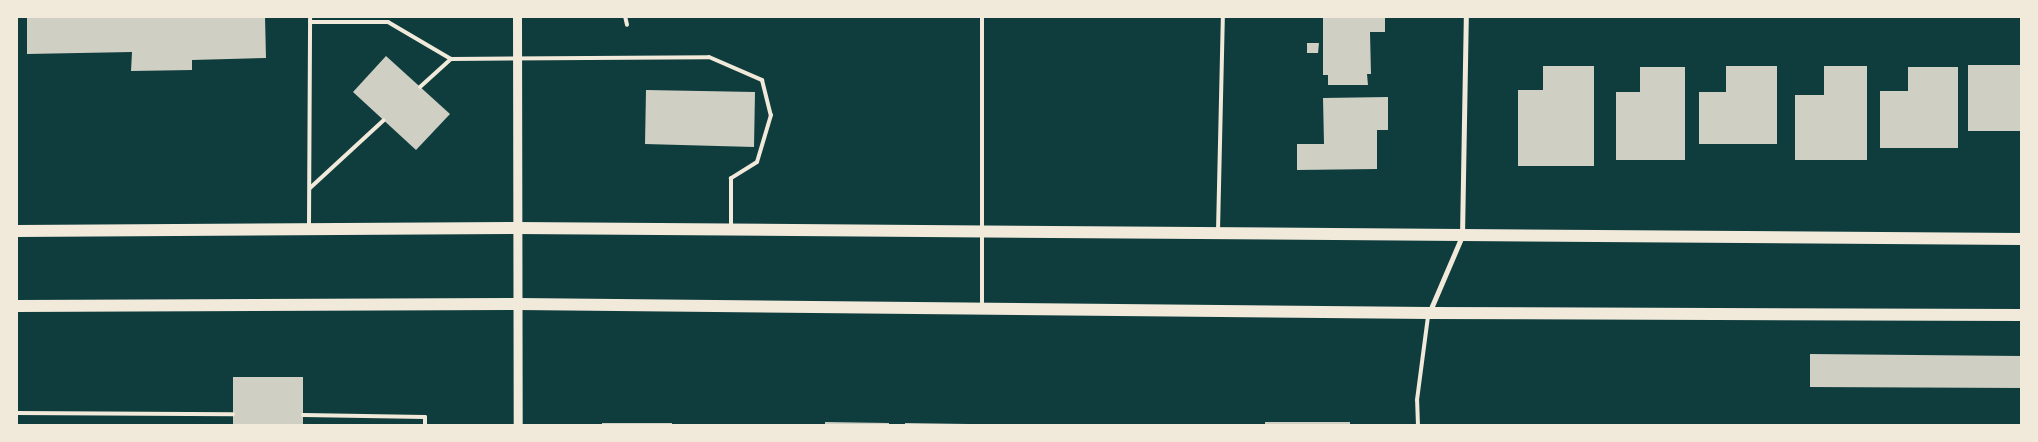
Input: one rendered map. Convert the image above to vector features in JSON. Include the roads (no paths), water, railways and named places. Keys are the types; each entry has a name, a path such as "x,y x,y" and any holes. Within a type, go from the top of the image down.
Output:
{"main road":[{"path":"16,231 516,228 1462,236 2022,238"},
{"path":"16,306 518,304 1429,314 2022,315"}],"street":[{"path":"517,16 516,228 518,426"},
{"path":"1429,314 1462,236 1466,16"}],"lane":[{"path":"309,230 310,16"},
{"path":"625,16 627,24"},
{"path":"982,16 980,232 982,309"},
{"path":"1218,234 1223,16"},
{"path":"310,22 388,22 451,59 518,60 708,57 762,80 771,115 757,162 731,178 731,230"},
{"path":"420,87 451,59"},
{"path":"310,188 384,120"},
{"path":"1418,426 1417,400 1429,314"},
{"path":"16,413 233,414"},
{"path":"304,415 425,418 425,426"}]}
